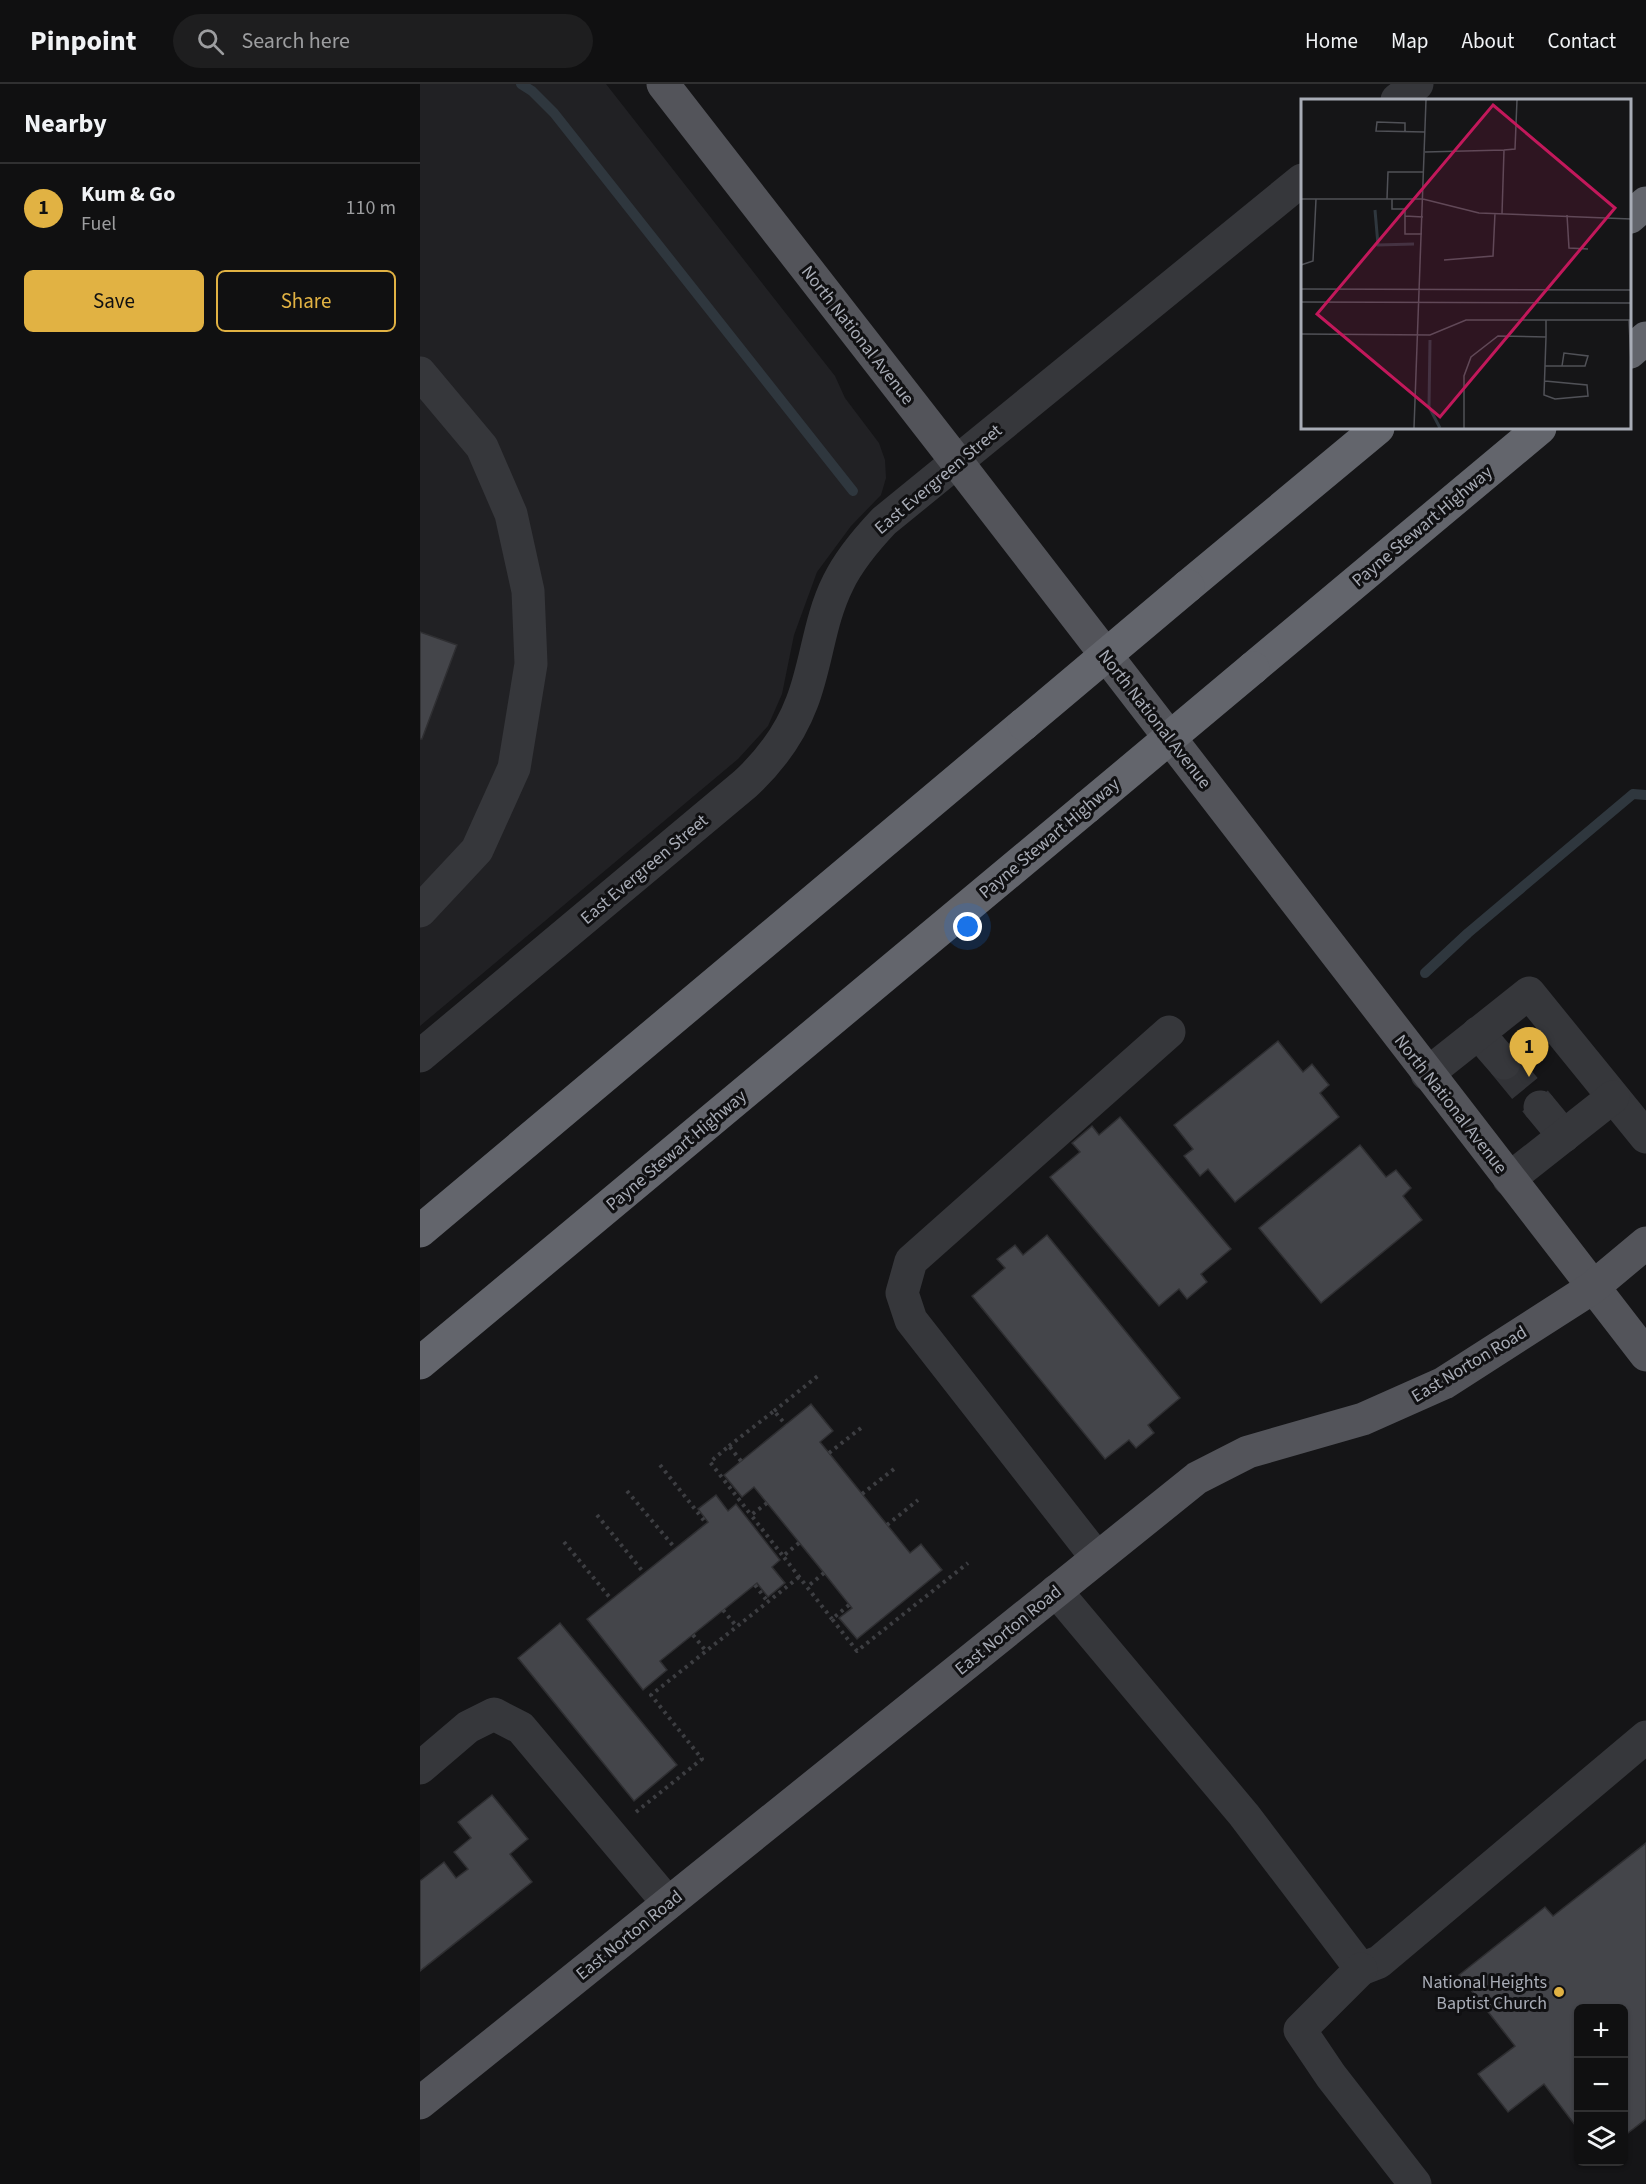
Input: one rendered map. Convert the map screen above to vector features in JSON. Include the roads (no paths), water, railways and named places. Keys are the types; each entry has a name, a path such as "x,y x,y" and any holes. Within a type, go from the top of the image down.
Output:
{"highway":[{"path":"1631,215 1646,203"},
{"path":"1631,350 1646,338"},
{"path":"420,1231 1377,429"},
{"name":"Payne Stewart Highway","path":"420,1364 1539,429"}],"main road":[{"name":"North National Avenue","path":"663,84 1646,1355"},
{"name":"East Norton Road","path":"420,2103 1197,1478 1248,1452 1363,1419 1444,1383 1592,1288 1646,1243"}],"street":[{"path":"1398,99 1416,84"},
{"name":"East Evergreen Street","path":"420,1056 763,767 787,733 802,702 827,608 838,583 851,560 884,521 1301,181"},
{"path":"420,373 482,447 511,514 528,591 531,664 514,768 477,850 420,911"},
{"path":"1428,1074 1529,993 1646,1137"},
{"path":"1097,1558 911,1320 902,1293 911,1260 1169,1032"},
{"path":"1478,1033 1504,1063"},
{"path":"1509,1179 1613,1097"},
{"path":"1540,1107 1563,1136"},
{"path":"1056,1591 1244,1815 1361,1969"},
{"path":"420,1768 468,1727 494,1714 521,1728 668,1903"},
{"path":"1415,2184 1331,2076 1300,2030 1361,1969 1379,1962 1646,1737"}],"waterway":[{"path":"521,84 532,91 554,113 853,491"},
{"path":"1425,973 1468,933 1633,794 1646,795"}],"tunnel":[{"path":"1504,1063 1540,1107"}],"place":[{"name":"Kum & Go","path":"1529,1077"},
{"name":"National Heights Baptist Church","path":"1559,1992"}]}
